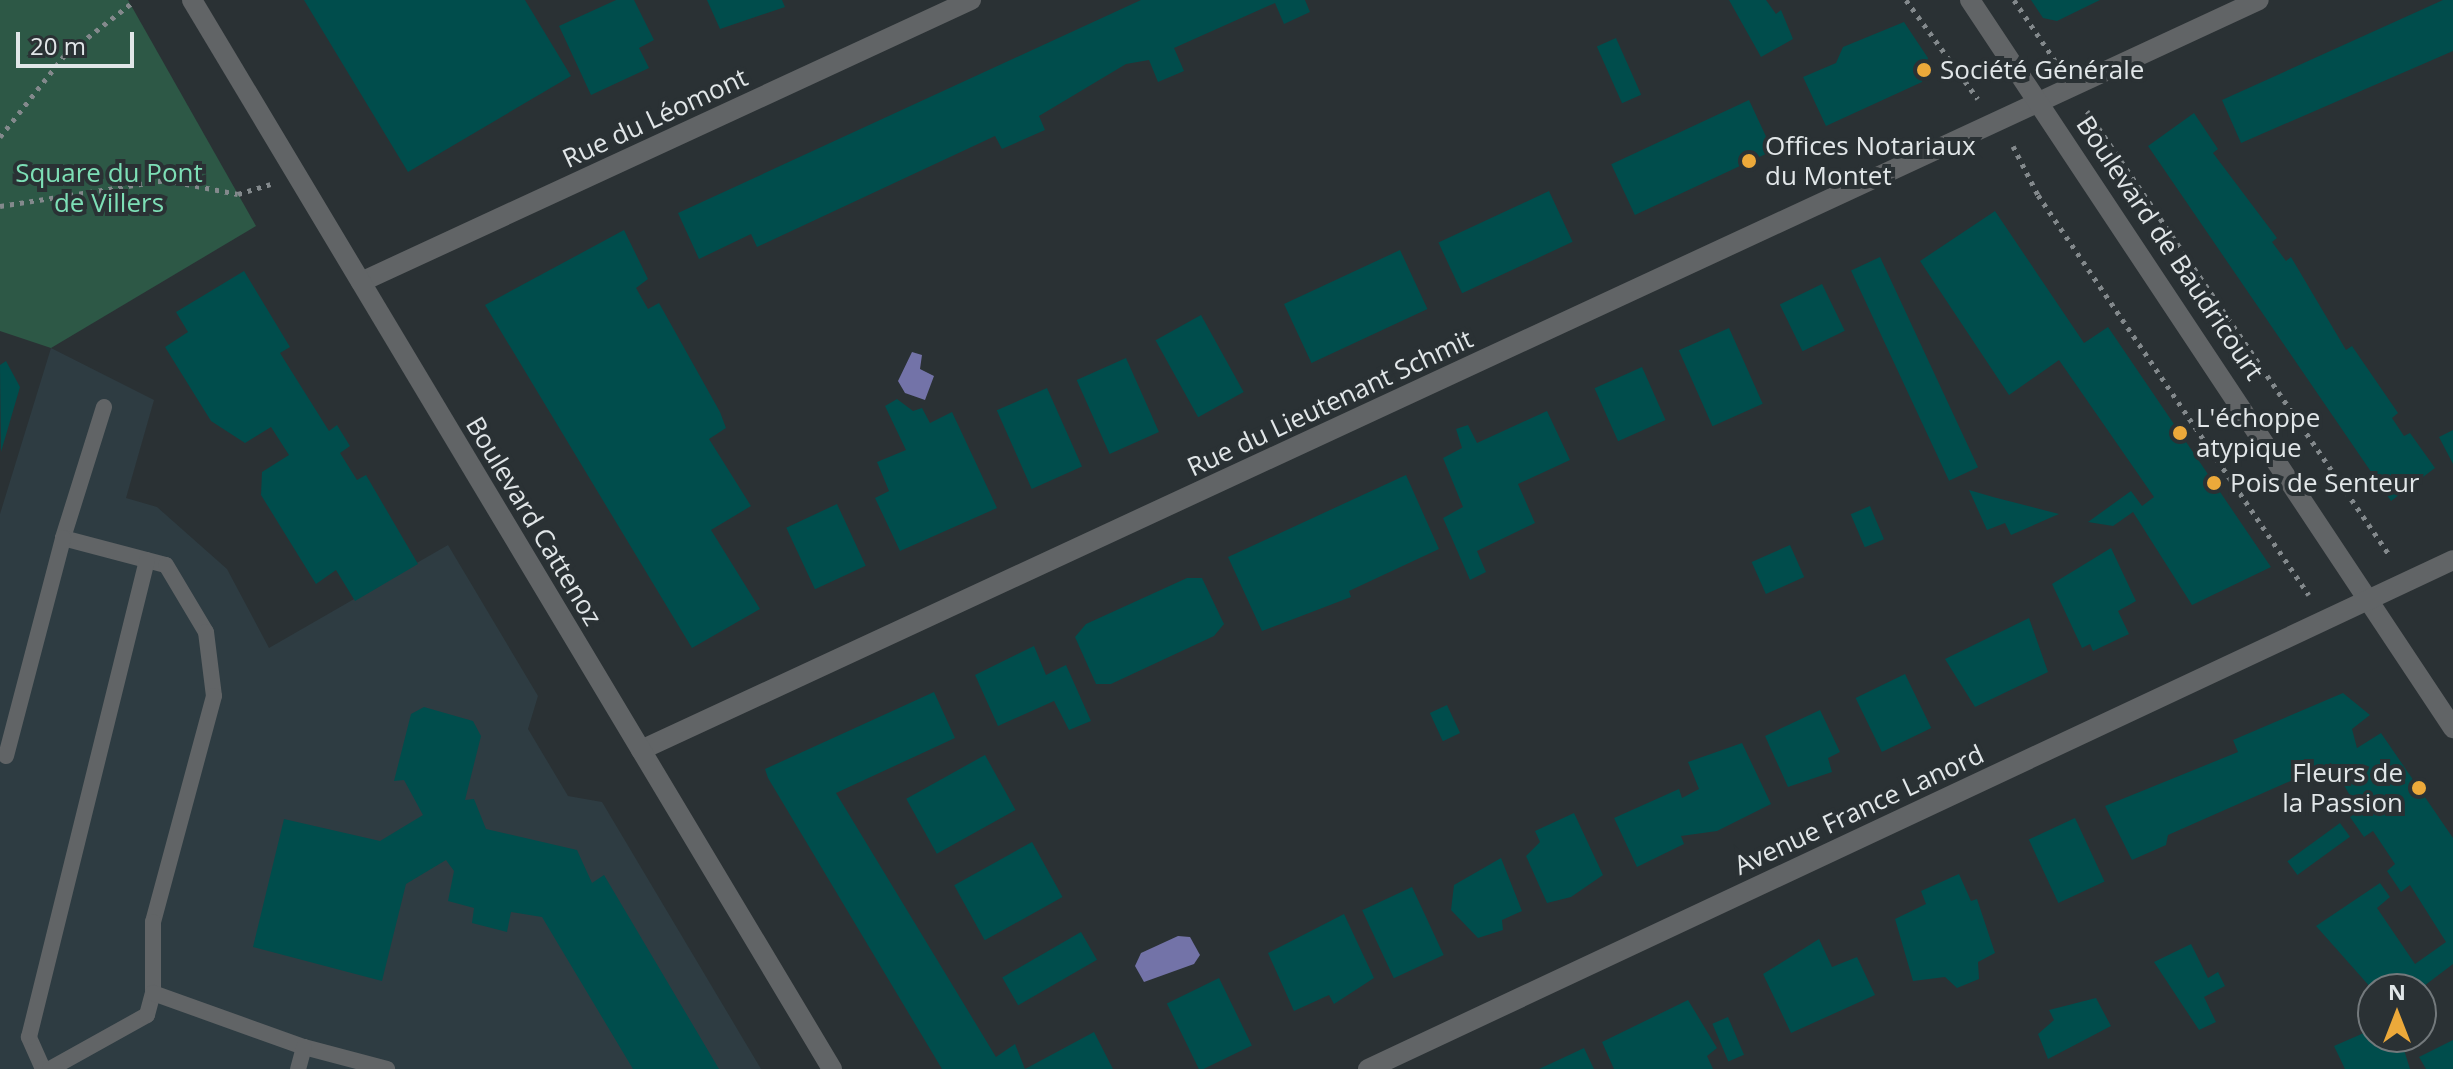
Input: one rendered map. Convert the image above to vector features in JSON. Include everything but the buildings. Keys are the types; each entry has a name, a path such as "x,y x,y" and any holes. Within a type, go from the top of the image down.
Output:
{"street":[{"name":"Boulevard Cattenoz","path":"192,0 832,1069"},
{"name":"Rue du Léomont","path":"361,282 971,0"},
{"name":"Boulevard de Baudricourt","path":"1970,0 2372,598 2453,728"},
{"name":"Rue du Lieutenant Schmit","path":"641,750 1999,124 2259,0"},
{"name":"Avenue France Lanord","path":"1368,1069 2453,560"}],"lane":[{"path":"6,756 63,538 104,407"},
{"path":"50,1069 147,1015 153,993 153,922 214,696 206,632 166,565 63,538"},
{"path":"43,1069 29,1037 147,560"},
{"path":"153,993 304,1047 387,1069"},
{"path":"298,1069 304,1047"}],"path":[{"path":"1906,0 1999,124 2038,195 2326,620"},
{"path":"2014,0 2058,66"},
{"path":"0,137 64,56 133,2"},
{"path":"2093,120 2407,581"},
{"path":"0,206 166,180 238,194 297,176"}],"shaded area":[{"path":"51,348 154,400 126,498 157,507 227,569 269,648 448,545 538,696 528,729 568,796 602,802 761,1069 0,1069 0,514"}],"green space":[{"name":"Square du Pont de Villers","path":"0,0 128,0 256,226 51,348 0,331"}],"water":[{"path":"912,352 922,355 920,369 934,376 925,400 905,393 898,381"},
{"path":"1178,936 1190,937 1200,955 1194,964 1144,982 1135,966 1141,953"}],"place":[{"name":"Société Générale","path":"1924,70"},
{"name":"Offices Notariaux du Montet","path":"1749,161"},
{"name":"L'échoppe atypique","path":"2180,433"},
{"name":"Pois de Senteur","path":"2214,483"},
{"name":"Fleurs de la Passion","path":"2419,788"}]}
